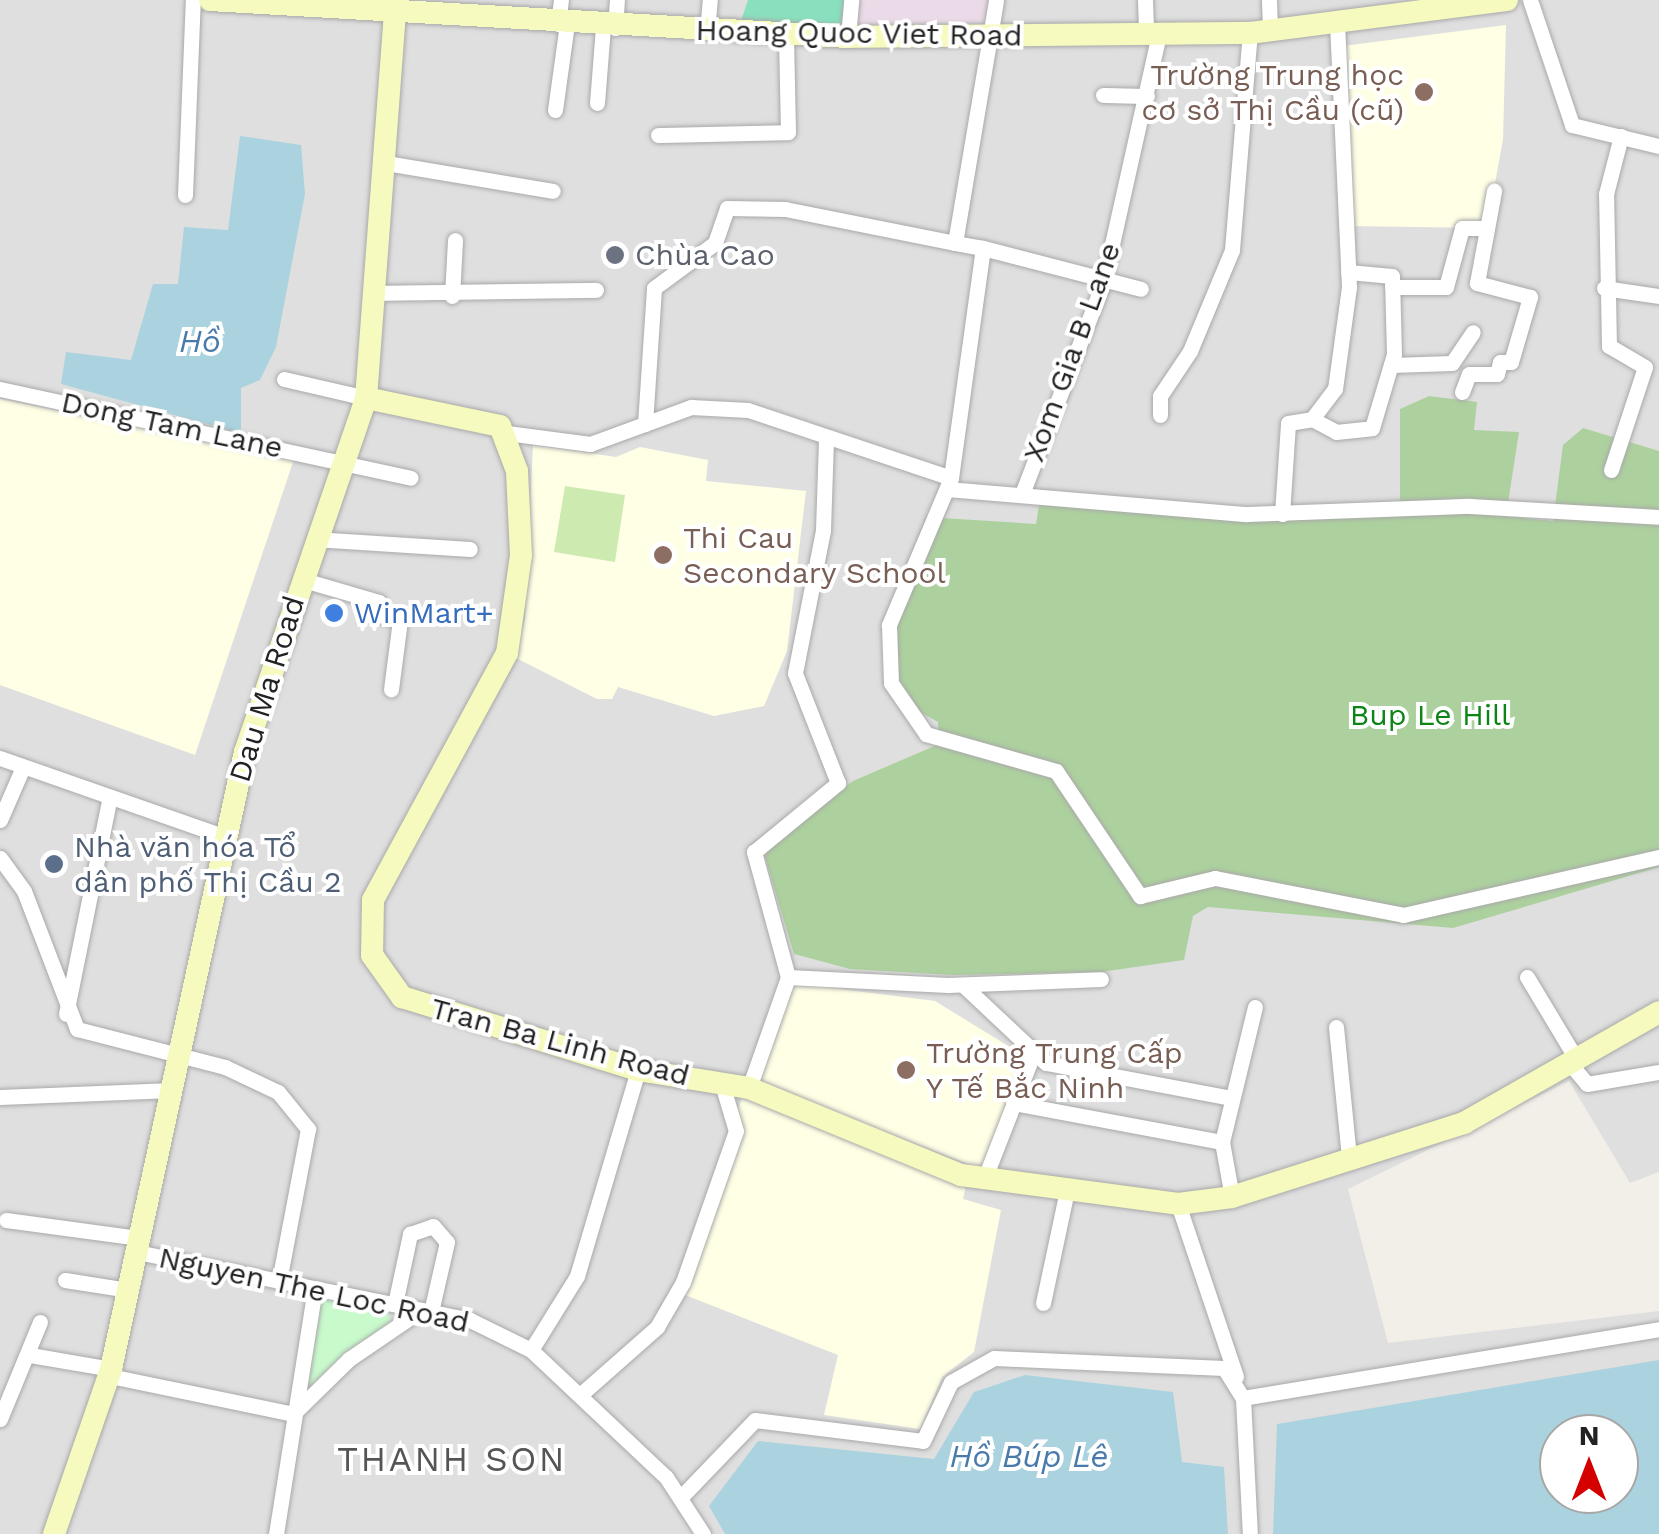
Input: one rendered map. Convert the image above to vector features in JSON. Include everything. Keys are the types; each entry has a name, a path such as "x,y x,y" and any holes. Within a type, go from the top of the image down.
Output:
{"street":[{"path":"186,195 193,0"},
{"name":"Hoang Quoc Viet Road","path":"210,0 396,13 562,16 609,27 848,37 1260,32 1337,26 1492,2"},
{"path":"597,103 617,0"},
{"path":"707,32 710,0"},
{"path":"848,37 851,0"},
{"path":"955,243 995,36 996,0"},
{"name":"Xom Gia B Lane","path":"1022,494 1104,280 1147,96 1152,34 1145,0"},
{"path":"1160,415 1160,396 1190,351 1232,250 1260,32 1268,0"},
{"path":"1530,0 1572,124 1659,146"},
{"name":"Dau Ma Road","path":"54,1534 110,1373 225,838 300,579 366,398 396,13"},
{"path":"556,110 562,16"},
{"path":"1312,419 1335,389 1348,272 1337,26"},
{"path":"658,136 788,132 786,35"},
{"path":"1103,95 1147,96"},
{"path":"1611,470 1646,367 1608,346 1604,288 1606,194 1620,136"},
{"path":"386,164 553,191"},
{"path":"1462,392 1469,374 1497,374 1500,362 1511,362 1530,297 1477,283 1494,191"},
{"path":"645,424 654,288 715,243 727,208 785,209 984,248 1141,290"},
{"path":"1392,288 1446,288 1462,228 1487,228"},
{"path":"452,296 454,240"},
{"path":"984,248 949,483 889,625 886,663 898,699 926,734 957,749 1056,771 1140,896 1215,878 1403,915 1659,857"},
{"path":"1282,514 1288,423 1312,419 1336,432 1372,428 1391,365 1392,276 1348,272"},
{"path":"1604,288 1659,296"},
{"path":"376,293 452,296 596,290"},
{"path":"1391,365 1452,363 1473,332"},
{"path":"284,379 507,433 590,444 690,407 720,407 826,439 949,483 1022,494 1282,514 1470,506 1659,517"},
{"name":"Dong Tam Lane","path":"0,389 410,478"},
{"name":"Tran Ba Linh Road","path":"507,433 517,471 517,620 378,887 368,944 402,997 638,1070 748,1088 984,1180 1066,1195 1178,1204 1232,1197 1464,1123 1575,1064 1659,1012"},
{"path":"748,1088 788,977 754,852 838,783 795,673 823,530 826,439"},
{"path":"314,539 470,549"},
{"path":"300,579 379,602 378,615 400,620 391,689"},
{"path":"0,758 109,801 225,838"},
{"path":"0,820 23,767"},
{"path":"66,1018 109,801"},
{"path":"0,858 24,891 66,1018 100,1039 180,1053 278,1092 308,1130 278,1282"},
{"path":"788,977 963,984 1101,978"},
{"path":"1527,977 1586,1084 1659,1072"},
{"path":"963,984 1033,1054 1084,1073 1231,1098"},
{"path":"1232,1197 1222,1142 1255,1007"},
{"path":"1336,1027 1349,1158"},
{"path":"984,1180 1033,1054"},
{"path":"531,1350 577,1276 638,1070"},
{"path":"580,1395 676,1298 736,1131 722,1084"},
{"path":"0,1097 172,1090"},
{"path":"1012,1103 1222,1142"},
{"path":"1043,1302 1066,1195"},
{"path":"1178,1204 1243,1398 1250,1534"},
{"name":"Nguyen The Loc Road","path":"6,1220 139,1245 278,1282 426,1311 531,1350 682,1496 703,1534"},
{"path":"293,1414 349,1359 426,1311 447,1242 433,1226 410,1234 395,1304"},
{"path":"65,1280 129,1290"},
{"path":"276,1534 315,1288"},
{"path":"0,1419 30,1355 40,1322"},
{"path":"1243,1398 1659,1330"},
{"path":"30,1355 293,1414"},
{"path":"682,1496 755,1420 923,1441 951,1382 994,1358 1224,1368 1236,1376"}],"shaded area":[{"path":"0,0 1659,0 1659,1172 1630,1183 1569,1081 1348,1189 1388,1343 1659,1311 1659,1534 0,1534"},
{"path":"859,0 992,0 991,23 858,24"},
{"name":"Trường Trung học cơ sở Thị Cầu (cũ)","path":"1506,25 1503,139 1487,228 1347,226 1343,46"},
{"path":"0,399 294,459 195,755 0,685"},
{"name":"Thi Cau Secondary School","path":"533,445 616,457 640,447 708,460 706,481 806,491 787,651 764,706 714,716 618,687 612,699 597,699 514,657 525,620"},
{"path":"792,983 935,1001 1026,1057 984,1170 758,1083"},
{"path":"744,1092 967,1181 963,1199 1001,1210 974,1352 942,1377 920,1429 824,1415 838,1355 675,1291"}],"green space":[{"path":"748,0 846,0 843,25 741,21"},
{"name":"Bup Le Hill","path":"1429,396 1477,402 1474,430 1519,432 1506,516 1553,521 1563,445 1583,428 1659,451 1659,867 1453,928 1208,907 1193,916 1184,960 1101,972 952,975 850,969 794,954 765,857 770,843 853,781 939,744 938,722 904,703 881,629 926,517 1036,524 1041,493 1244,516 1400,504 1400,409"},
{"path":"565,486 625,495 615,562 554,552"},
{"path":"321,1297 388,1311 391,1321 304,1391"}],"water":[{"name":"Hồ","path":"240,136 301,145 305,194 276,347 260,380 241,388 241,433 61,384 66,352 131,360 153,284 178,284 184,227 228,230"},
{"path":"1659,1360 1659,1534 1273,1534 1277,1424"},
{"name":"Hồ Búp Lê","path":"1025,1375 1173,1392 1182,1462 1224,1467 1228,1534 725,1534 709,1506 758,1441 934,1459 974,1392"}],"place":[{"name":"Trường Trung học cơ sở Thị Cầu (cũ)","path":"1424,92"},
{"name":"Chùa Cao","path":"615,255"},
{"name":"Thi Cau Secondary School","path":"663,555"},
{"name":"WinMart+","path":"334,613"},
{"name":"Nhà văn hóa Tổ dân phố Thị Cầu 2","path":"54,864"},
{"name":"Trường Trung Cấp Y Tế Bắc Ninh","path":"906,1070"}],"district":[{"name":"THANH SON","path":"452,1459"}]}
